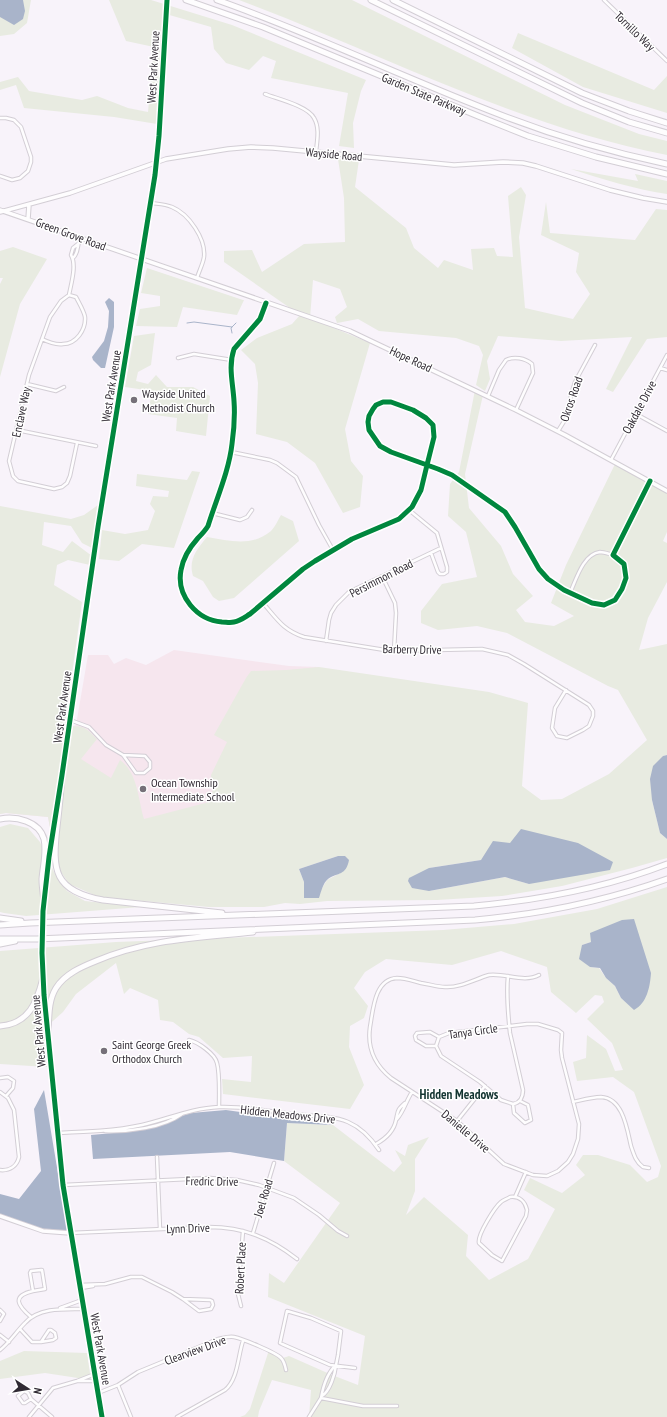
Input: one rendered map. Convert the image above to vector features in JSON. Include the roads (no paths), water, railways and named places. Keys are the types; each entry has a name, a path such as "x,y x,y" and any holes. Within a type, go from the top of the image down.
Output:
{"highway":[{"name":"Garden State Parkway","path":"186,0 263,27 528,136 596,157 667,174"},
{"name":"Garden State Parkway","path":"217,0 282,24 468,102 526,124 602,149 667,164"},
{"path":"371,0 582,103 623,120 667,133"},
{"path":"393,0 582,93 629,111 667,123"},
{"path":"62,775 55,861 59,876 70,888 85,896 103,900 237,915"},
{"path":"0,819 12,818 25,821 36,826 43,836 44,849 42,883 44,901"},
{"path":"0,925 412,909 494,904 535,899 581,890 667,864"},
{"path":"0,939 451,921 515,916 596,900 667,879"},
{"path":"0,918 30,923"},
{"path":"48,1032 50,1004 54,991 58,985 70,974 100,959 133,948 166,940 299,927"},
{"path":"0,944 28,939"},
{"path":"0,1026 17,1022 30,1011 38,997 43,978"}],"street":[{"name":"West Park Avenue","path":"102,1417 63,1185 43,978 43,911 49,857 98,527 157,162 167,0"},
{"name":"Tornillo Way","path":"604,0 667,61"},
{"path":"265,94 300,107 311,114 316,123 317,130 316,152"},
{"path":"0,118 14,120 21,127 31,157 31,162 28,171 20,178 12,180 0,176"},
{"name":"Wayside Road","path":"0,211 29,205 70,193 157,162 199,152 251,147 454,165 503,162 523,163 610,190 667,202"},
{"path":"151,203 165,205 176,209 187,217 197,232 203,248 204,256 197,278"},
{"path":"28,218 29,205"},
{"name":"Green Grove Road","path":"5,211 141,259"},
{"path":"42,339 52,343 64,344 74,341 81,333 85,317 76,297 69,295 74,266 71,255 73,248 78,244 80,238"},
{"name":"Hope Road","path":"141,259 345,329 488,396 558,431 667,491"},
{"name":"Enclave Way","path":"69,295 50,316 27,384 9,461 13,476 18,481 54,489 62,487 67,483 70,476 77,443"},
{"path":"266,303 260,319 234,349 230,365 234,402 231,452 205,531 189,550 181,571 181,582 184,596 195,612 212,621 232,622 241,620 264,603 303,569 352,539 399,519 409,510 421,490 427,465 434,437 433,425 414,410 391,402 383,402 376,405 369,416 369,430 380,446 391,452 427,465 452,476 505,512 539,569 548,579 570,593 592,603 604,606 615,600 622,589 626,578 624,564 613,555 600,552 592,556 583,566 570,593"},
{"name":"Okros Road","path":"558,431 568,415 571,395 575,382 595,345"},
{"path":"178,358 194,354 232,360"},
{"name":"Oakdale Drive","path":"610,460 667,355"},
{"path":"488,396 496,376 506,360 513,358 526,360 532,364 533,373 516,410"},
{"path":"660,368 667,370"},
{"path":"27,384 56,392 64,387"},
{"path":"636,414 667,431"},
{"path":"17,430 96,446"},
{"path":"231,452 270,460 277,463 296,477 333,550"},
{"path":"613,555 650,481"},
{"path":"212,513 240,520 247,517 252,510"},
{"path":"409,510 437,533 447,567 444,574 440,574 438,572 431,553"},
{"name":"Persimmon Road","path":"326,641 329,620 336,605 349,592 441,548"},
{"path":"382,576 395,603 396,613 394,651"},
{"name":"Barberry Drive","path":"264,603 286,629 293,634 304,637 394,651 482,649 508,655 566,690 589,706 593,711 593,716 589,726 566,738 557,736 552,728 556,708 566,690"},
{"path":"70,720 89,727 105,744 123,755 136,773 144,773 150,768 150,762 145,756 123,755"},
{"name":"Danielle Drive","path":"509,1026 538,1024 560,1031 563,1036 562,1055 579,1124 579,1132 576,1147 570,1159 562,1168 549,1175 538,1176 504,1164 457,1121 391,1078 383,1071 376,1062 371,1051 369,1040 377,995 381,986 389,980 399,978 441,987 449,987 458,986 489,975 532,979 539,975"},
{"name":"Tanya Circle","path":"508,976 506,997 509,1026 523,1090 523,1095 520,1101"},
{"name":"Tanya Circle","path":"509,1026 449,1033 439,1037 436,1046 441,1056 485,1086 501,1100 513,1104"},
{"path":"436,1046 426,1046 416,1040 415,1036 417,1033 430,1032 439,1037"},
{"path":"189,1040 196,1042 210,1053 217,1062 219,1107"},
{"path":"0,1078 8,1077 14,1081 13,1088 6,1096"},
{"path":"457,1121 485,1086"},
{"path":"0,1092 11,1102 14,1110 19,1157 17,1163 11,1169 0,1170"},
{"path":"396,1119 397,1111 405,1103 412,1092"},
{"path":"573,1102 600,1097 608,1098 614,1102 623,1118 636,1160 643,1167 649,1168"},
{"path":"520,1101 528,1105 531,1120 525,1123 514,1113 513,1104 520,1101"},
{"path":"376,1144 388,1134 396,1119 402,1112 405,1103"},
{"name":"Hidden Meadows Drive","path":"58,1133 96,1131 141,1125 176,1114 219,1107 337,1118 360,1129 369,1136 379,1150"},
{"path":"157,1157 160,1229"},
{"name":"Joel Road","path":"252,1233 274,1163"},
{"path":"515,1197 522,1200 526,1205 527,1214 502,1261 492,1255 479,1243 479,1236 501,1202 515,1197 526,1172"},
{"name":"Fredric Drive","path":"63,1185 226,1179 249,1182 286,1194 319,1214 338,1231 347,1236"},
{"path":"0,1216 43,1231 70,1233"},
{"name":"Lynn Drive","path":"70,1233 216,1227 252,1233 274,1243 297,1259"},
{"name":"Robert Place","path":"241,1306 238,1294 243,1231"},
{"path":"31,1317 20,1304 19,1300 24,1293 45,1289 42,1270 31,1271 30,1273 33,1291"},
{"path":"80,1287 105,1284 131,1277 142,1277 183,1299 199,1311 211,1309 213,1305 212,1301 210,1300 183,1299"},
{"path":"0,1350 10,1342 31,1317 82,1300"},
{"path":"58,1309 84,1309"},
{"path":"0,1310 4,1314 0,1321"},
{"path":"309,1417 322,1397 326,1394 336,1371 336,1365 341,1331 311,1318 287,1311 281,1344 330,1365 336,1365 355,1368"},
{"path":"20,1329 32,1342 42,1342 55,1339 57,1337 56,1333 49,1330 42,1342"},
{"path":"0,1335 10,1342"},
{"name":"Clearview Drive","path":"98,1393 118,1385 138,1372 218,1339 234,1337 278,1356 283,1361 286,1370"},
{"path":"177,1417 225,1390 231,1385 243,1340"},
{"path":"322,1397 323,1388 332,1368 336,1365"},
{"path":"29,1417 53,1388 95,1374"},
{"path":"77,1381 96,1381"},
{"path":"118,1385 131,1417"},
{"path":"31,1399 23,1403 18,1395 26,1391 31,1399 52,1417"},
{"path":"322,1397 363,1406 397,1406"}],"water":[{"path":"0,0 23,0 25,11 23,19 14,25 0,17"},
{"path":"109,298 114,302 114,327 105,368 101,368 92,357 104,341 108,327 109,311 105,302"},
{"path":"667,755 667,839 660,833 652,800 650,779 653,766 663,756"},
{"path":"521,829 578,843 613,862 610,870 529,884 505,877 429,891 412,888 408,881 409,878 429,868 481,860 493,841 510,843"},
{"path":"338,856 345,856 349,860 346,869 326,881 319,898 304,898 304,882 299,869"},
{"path":"634,919 651,973 649,989 645,999 634,1010 621,998 615,986 606,978 600,968 590,967 579,959 582,945 591,942 590,933 622,920"},
{"path":"44,1090 68,1233 39,1231 0,1218 0,1194 19,1199 41,1171 34,1109"},
{"path":"226,1110 333,1125 287,1123 284,1161 230,1152 93,1159 91,1135 135,1131 191,1113"}],"waterway":[{"path":"187,323 194,322 232,327"},
{"path":"232,333 231,328 236,323"}],"place":[{"name":"Wayside United Methodist Church","path":"134,400"},
{"name":"Ocean Township Intermediate School","path":"143,789"},
{"name":"Saint George Greek Orthodox Church","path":"104,1051"}],"district":[{"name":"Hidden Meadows","path":"459,1094"}]}
